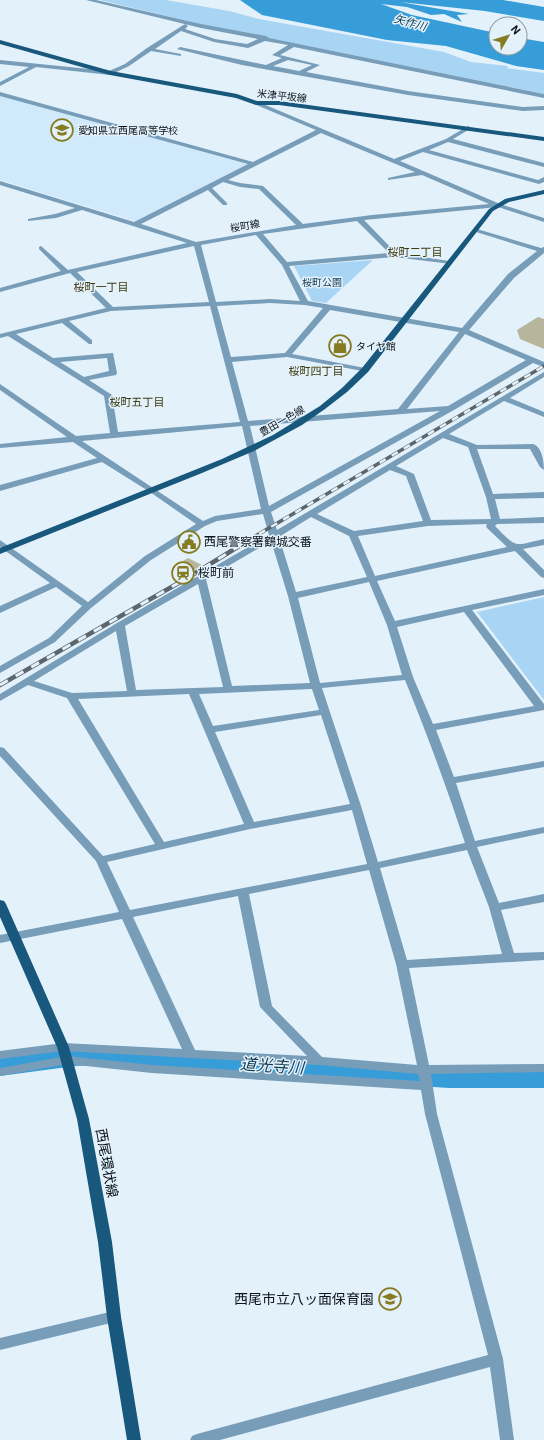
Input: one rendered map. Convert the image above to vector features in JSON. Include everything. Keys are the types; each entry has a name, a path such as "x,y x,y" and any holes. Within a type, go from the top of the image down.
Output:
{"main road":[{"name":"米津平坂線","path":"0,42 110,73 237,96 256,103 280,104 544,139"},
{"name":"豊田一色線","path":"2,548 252,450 328,405 350,386 365,370 491,210 507,200 544,192"},
{"path":"498,205 511,204 544,197"},
{"name":"西尾環状線","path":"0,904 65,1054 83,1119 105,1242 114,1317 134,1440"}],"street":[{"path":"89,0 231,32 295,44 339,55 544,96"},
{"path":"152,15 155,18 214,40 248,46 266,38"},
{"path":"0,62 110,73 127,65 182,27 231,32"},
{"path":"295,44 275,55 317,65 300,73"},
{"path":"149,49 179,52 408,93 523,109 544,108"},
{"path":"266,67 287,58"},
{"path":"0,84 36,65"},
{"path":"0,94 254,164"},
{"path":"256,103 498,205 544,220"},
{"path":"395,161 448,140 468,128"},
{"path":"136,224 321,130"},
{"path":"448,140 544,165"},
{"path":"423,150 539,182 544,179"},
{"path":"390,179 423,173"},
{"path":"222,180 240,185 261,187 301,226"},
{"path":"0,183 197,244 252,450 266,511 293,596 316,686 356,806 402,964 424,1071 431,1114 496,1359 507,1440"},
{"path":"208,187 225,204"},
{"name":"桜町線","path":"0,290 69,272 197,244 301,226 498,205"},
{"path":"30,220 56,216 83,208"},
{"path":"360,219 394,255"},
{"path":"475,230 544,250"},
{"path":"258,234 285,264 305,303"},
{"path":"42,248 111,309"},
{"path":"400,412 464,331 511,276 544,250"},
{"path":"285,264 394,255 449,263"},
{"path":"0,336 111,309 270,301 305,303 404,319 464,331 544,365"},
{"path":"287,355 328,307"},
{"path":"64,321 89,342"},
{"path":"10,334 108,395 114,434"},
{"path":"53,360 110,355 113,373 83,379"},
{"path":"228,360 287,355 365,370"},
{"path":"0,670 52,640 88,606 148,558 202,524 215,519 266,511 451,408 532,360"},
{"path":"0,698 544,374"},
{"path":"0,386 103,459 153,490 202,524"},
{"path":"503,398 544,415"},
{"path":"0,446 114,434 451,408"},
{"path":"443,435 476,447 534,446 544,467"},
{"path":"472,446 490,497 496,520"},
{"path":"0,488 103,459"},
{"path":"390,467 410,474 428,523"},
{"path":"490,497 544,495"},
{"path":"311,514 353,534 428,523 496,520 544,520"},
{"path":"496,520 490,526 509,545 517,548 544,575"},
{"path":"353,534 392,625 408,677 430,728 450,781 471,845 495,907 509,957"},
{"path":"293,596 544,542"},
{"path":"2,548 88,606"},
{"path":"201,578 228,689"},
{"path":"0,610 55,584"},
{"path":"392,625 467,610 544,592"},
{"path":"430,728 542,707 467,610"},
{"path":"120,626 132,694"},
{"path":"27,682 71,696 316,686 408,677"},
{"path":"193,692 250,826"},
{"path":"71,696 161,846"},
{"path":"208,730 324,712"},
{"path":"0,750 101,860 190,1053"},
{"path":"450,781 544,764"},
{"path":"101,860 250,826 356,806"},
{"path":"0,939 126,913 373,866 544,830"},
{"path":"243,891 266,1007 319,1061"},
{"path":"495,907 544,898"},
{"path":"402,964 544,956"},
{"path":"0,1055 190,1053 319,1061 424,1071 544,1068"},
{"path":"0,1072 65,1054 152,1069 426,1086"},
{"path":"0,1344 114,1317"},
{"path":"197,1440 496,1359"}],"shaded area":[{"name":"愛知県立西尾高等学校","path":"0,95 248,164 135,221 0,180"}],"green space":[{"path":"100,0 166,0 229,11 259,19 444,52 471,62 508,66 507,68 544,73 544,94 204,25"},
{"name":"桜町公園","path":"373,260 326,303 312,301 294,266"},
{"path":"544,597 544,700 477,612"}],"water":[{"name":"矢作川","path":"240,0 503,0 544,7 544,21 528,18 528,16 514,16 485,11 400,2 469,14 457,15 462,22 444,14 431,15 407,7 381,4 412,15 488,31 488,56 528,56 528,39 544,42 544,70 516,66 446,46 387,40 262,15"}],"building":[{"path":"538,317 544,319 544,349 520,339 517,330"},
{"path":"188,558 202,565 189,573 175,566"}],"waterway":[{"name":"道光寺川","path":"0,1066 75,1056 94,1055 449,1078 544,1078"}],"railway":[{"path":"247,541 544,366"},
{"path":"0,685 189,577 249,540"}],"place":[{"name":"愛知県立西尾高等学校","path":"62,130"},
{"name":"タイヤ館","path":"340,346"},
{"name":"西尾警察署鶴城交番","path":"189,542"},
{"name":"桜町前","path":"183,573"},
{"name":"西尾市立八ッ面保育園","path":"390,1299"}],"district":[{"name":"桜町二丁目","path":"415,252"},
{"name":"桜町一丁目","path":"101,287"},
{"name":"桜町四丁目","path":"316,371"},
{"name":"桜町五丁目","path":"137,402"}]}
